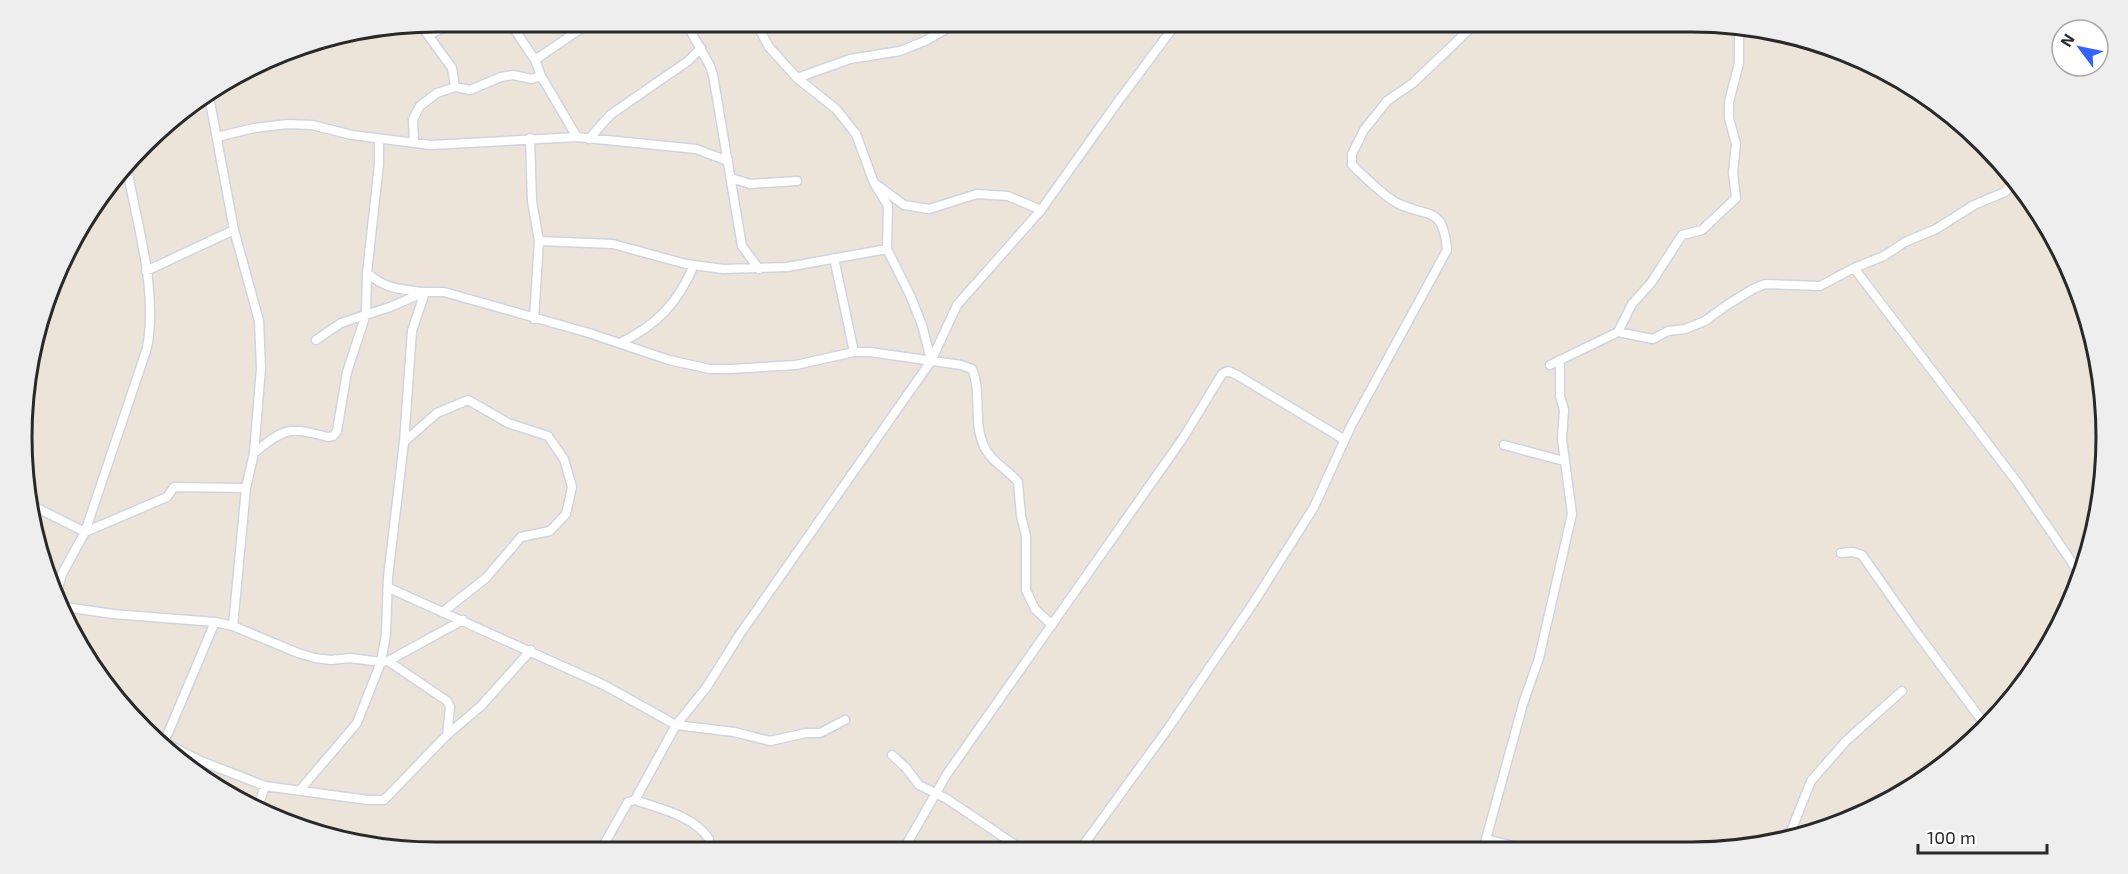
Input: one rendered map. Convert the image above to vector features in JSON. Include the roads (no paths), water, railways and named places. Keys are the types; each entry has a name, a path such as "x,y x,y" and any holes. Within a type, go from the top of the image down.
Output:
{"street":[{"path":"426,32 452,68 455,87"},
{"path":"428,35 435,32"},
{"path":"516,32 535,60 541,76 577,137"},
{"path":"535,60 576,32"},
{"path":"692,32 713,75 742,246 759,269"},
{"path":"761,32 769,47 797,78 836,110 856,134 874,183 888,206 886,249 910,295 922,325 931,361"},
{"path":"797,78 850,59 900,51 941,32"},
{"path":"635,800 676,725 706,688 735,642 931,361 957,305 1041,210 1170,32"},
{"path":"1086,842 1167,730 1254,602 1314,507 1344,440 1447,250 1446,232 1433,214 1398,204 1352,165 1352,154 1364,130 1387,101 1413,82 1466,32"},
{"path":"1550,365 1617,332 1632,304 1651,283 1682,235 1702,230 1736,198 1733,173 1736,144 1729,118 1729,102 1739,63 1739,34"},
{"path":"589,139 610,115 688,61 701,48"},
{"path":"414,142 413,119 420,106 437,93 455,87 470,90 501,77 513,75 532,79 541,76"},
{"path":"210,101 234,230 259,321 261,368 254,453 246,488 233,626"},
{"path":"217,137 254,128 288,124 312,125 379,139 431,145 577,137 696,149 728,161"},
{"path":"530,138 532,201 539,241 534,319"},
{"path":"254,453 274,436 286,431 298,429 328,437 333,436 337,431 347,372 366,314 367,273 380,164 379,139"},
{"path":"59,584 62,574 85,532 147,348 150,309 146,271 128,174"},
{"path":"731,178 750,184 781,184 798,181"},
{"path":"874,183 904,205 920,208 930,209 977,194 987,194 1008,196 1041,210"},
{"path":"1617,332 1653,339 1668,331 1685,329 1705,321 1726,305 1766,284 1820,286 1854,268 1884,256 1905,242 1936,229 1974,205 2005,192 2010,187"},
{"path":"146,271 234,230"},
{"path":"539,241 613,244 694,265 723,269 786,267 886,249"},
{"path":"834,258 854,352"},
{"path":"620,344 640,334 666,312 685,285 694,265"},
{"path":"1854,268 2011,473 2075,567"},
{"path":"367,273 379,283 397,289 444,292 692,366 730,369 796,365 854,352 870,352 961,365 972,369 976,378 982,444 990,457 1018,482 1021,516 1026,536 1026,590 1035,609 1052,625"},
{"path":"316,340 341,323 390,307 425,292"},
{"path":"300,790 357,723 385,661 388,577 404,442 412,331 425,292"},
{"path":"1486,842 1523,704 1539,658 1572,514 1562,439 1564,410 1560,396 1560,361"},
{"path":"908,842 935,794 1183,438 1222,374 1228,371 1237,375 1344,440"},
{"path":"404,442 437,413 468,400 508,423 548,436 564,459 572,488 566,514 550,531 521,537 486,578 444,611"},
{"path":"1504,445 1564,461"},
{"path":"38,508 85,532 167,497 174,487 246,488"},
{"path":"1841,553 1853,552 1862,555 1982,720"},
{"path":"389,588 531,650 643,705 676,725 734,732 770,741 806,733 820,733 845,720"},
{"path":"69,608 113,614 215,622 233,626 315,658 385,661 447,701 450,707 447,735"},
{"path":"385,661 463,620"},
{"path":"164,737 215,622"},
{"path":"182,752 201,762 265,786 368,800 384,800 447,735 481,706 531,650"},
{"path":"1793,830 1810,781 1846,741 1902,692"},
{"path":"892,755 919,784 947,799 1011,842"},
{"path":"260,802 265,786"},
{"path":"605,842 628,802 635,800 697,825 709,839 709,842"},
{"path":"1487,839 1498,842"}]}
